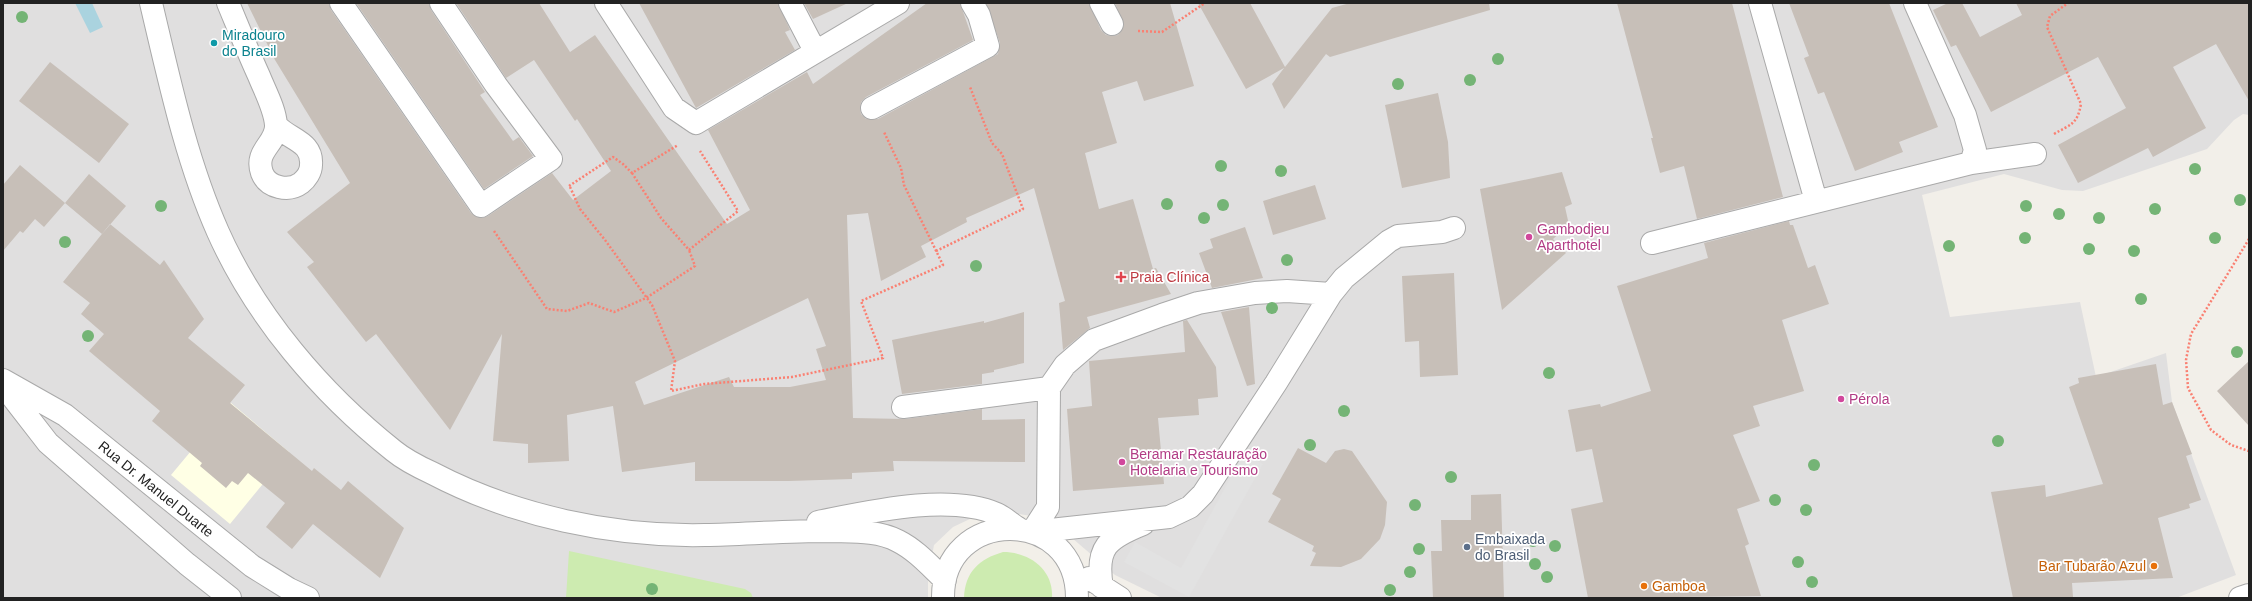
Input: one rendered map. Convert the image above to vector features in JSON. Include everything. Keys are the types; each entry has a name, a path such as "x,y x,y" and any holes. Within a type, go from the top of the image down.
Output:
{"street":[{"path":"150,3 202,188 218,231 236,267 256,300 310,370 348,411 395,452 452,484 498,502 567,520 647,533 704,535 774,531 879,534 912,549 941,592"},
{"path":"228,3 268,98 276,125"},
{"path":"342,3 481,206 550,159 496,84 442,3"},
{"path":"606,3 674,108 694,130 815,51 898,3"},
{"path":"790,3 815,51"},
{"path":"872,108 988,46 981,20 972,3"},
{"path":"1101,3 1112,24"},
{"path":"1760,3 1816,201"},
{"path":"1916,3 1965,115 1975,150 1972,163"},
{"path":"1652,242 1972,163 2035,154"},
{"path":"941,592 952,561 971,540 994,530 1025,530 1155,519 1170,517 1190,507 1203,494 1276,382 1330,294 1344,278 1389,241 1409,234 1442,232 1454,228"},
{"path":"1025,530 1048,507 1049,388 1065,365 1094,340 1198,303 1255,293 1287,291 1330,294"},
{"name":"Rua Dr. Manuel Duarte","path":"3,380 64,415 252,566 289,589 308,598"},
{"path":"3,385 48,443 187,564 230,598"},
{"path":"903,407 1049,388"},
{"path":"774,531 863,513 934,505 979,510 998,515 1025,530 1046,538 1066,558 1102,587 1120,598"},
{"path":"1102,587 1099,563 1104,550 1112,539 1122,532 1155,519"},
{"path":"1066,558 1075,578 1077,598"},
{"path":"2240,598 2249,594"}],"path":[{"path":"1112,24 1144,32 1162,32 1205,3"},
{"path":"2035,154 2048,137 2073,123 2079,117 2081,104 2047,27 2050,16 2068,3"},
{"path":"936,251 1023,209 1002,154 992,143 959,61"},
{"path":"550,159 570,187 580,209 605,240 652,305 675,361 671,391 704,384 792,377 883,358 861,301 943,265 904,185 901,168 872,108"},
{"path":"632,173 694,130 738,211 689,250"},
{"path":"481,206 494,231 548,309 568,311 589,303 614,312 646,298 695,266 689,250 661,218 632,173 613,157 570,187"},
{"path":"2249,239 2191,334 2186,360 2188,388 2210,430 2230,445 2249,451"}],"shaded area":[{"path":"3,3 2249,3 2249,115 2243,114 2234,120 2207,149 2083,191 2062,190 2004,174 1922,195 1950,317 2080,302 2096,377 2166,353 2172,402 2236,575 2176,598 1162,598 1115,575 1050,519 1019,514 990,515 972,518 953,527 934,545 928,576 928,598 3,598"},
{"path":"231,403 289,452 230,524 171,475"},
{"path":"1244,453 1263,464 1189,597 1124,562 1135,542 1181,568"}],"green space":[{"path":"569,551 745,589 751,593 753,598 566,598"},
{"path":"1003,552 1022,555 1038,564 1049,579 1052,588 1052,598 964,598 967,581 975,568 987,558"}],"water":[{"path":"75,3 92,3 103,27 90,33"}],"building":[{"path":"247,3 329,3 331,10 471,213 482,218 488,216 552,173 573,200 611,171 577,119 575,121 534,60 506,78 456,3 539,3 570,52 595,35 727,224 750,210 708,130 807,72 813,84 927,3 960,3 973,40 866,97 861,102 860,108 861,114 866,119 878,119 998,54 1000,43 986,3 1089,3 1101,30 1106,35 1112,36 1118,35 1124,25 1115,3 1170,3 1194,86 1144,101 1137,81 1102,92 1117,143 1085,153 1099,209 1133,199 1153,269 1156,268 1171,294 1087,317 1090,328 1063,350 1059,303 1065,301 1034,188 966,218 967,222 921,246 926,257 881,281 868,213 847,215 853,418 905,419 982,409 982,420 1025,419 1025,462 893,461 894,471 852,473 852,479 789,481 695,481 695,462 622,472 613,406 567,415 569,461 528,463 528,444 493,441 502,334 450,430 376,334 366,342 307,267 314,262 287,232 350,183 275,60","holes":["808,298 826,346 816,349 826,380 790,387 734,387 729,377 644,405 635,382"]},
{"path":"356,3 429,3 431,10 485,92 480,95 513,141 519,137 533,156 484,189"},
{"path":"639,3 778,3 790,30 785,32 795,50 696,108"},
{"path":"804,3 848,3 813,19"},
{"path":"1198,3 1250,3 1285,67 1332,8 1350,3 1489,3 1490,10 1330,57 1326,54 1284,109 1272,84 1284,68 1246,89"},
{"path":"1617,3 1732,3 1783,197 1697,219 1684,166 1660,173 1651,138 1653,138"},
{"path":"1789,3 1889,3 1938,127 1899,142 1903,152 1855,171 1824,92 1818,94 1804,58 1809,56"},
{"path":"1948,3 1962,3 1980,37 2022,15 2016,3 2249,3 2249,101 2216,44 2173,67 2206,128 2153,157 2148,148 2078,183 2058,145 2126,108 2098,57 1991,112 1956,45 1951,47 1933,10"},
{"path":"50,62 129,124 99,163 19,101"},
{"path":"1438,93 1448,142 1450,178 1402,188 1385,105"},
{"path":"20,165 65,203 44,227 35,219 23,233 20,231 3,251 3,185"},
{"path":"1562,172 1572,204 1565,207 1569,225 1553,239 1566,253 1502,310 1480,189"},
{"path":"89,174 126,206 102,234 65,203"},
{"path":"1315,185 1326,219 1273,235 1263,201"},
{"path":"1789,221 1790,225 1793,225 1808,268 1815,265 1829,304 1782,320 1804,391 1753,406 1760,426 1733,435 1760,501 1737,509 1749,544 1745,546 1761,596 1588,598 1571,509 1603,502 1592,449 1576,452 1568,410 1600,404 1601,407 1651,391 1617,286 1708,258 1704,243"},
{"path":"110,224 160,265 164,260 204,319 188,338 245,385 230,403 312,471 314,468 341,490 348,481 404,528 380,578 313,524 292,549 266,527 285,503 248,473 238,485 232,481 226,488 200,466 202,463 152,421 160,411 89,351 104,334 81,314 90,303 63,282"},
{"path":"1245,227 1263,278 1212,288 1199,253 1213,248 1210,239"},
{"path":"1454,273 1458,375 1420,377 1419,341 1405,342 1402,276"},
{"path":"1249,307 1255,384 1247,386 1221,312"},
{"path":"1024,312 1024,363 982,374 982,384 902,394 892,340 984,321 984,323"},
{"path":"1187,320 1216,367 1218,397 1198,399 1199,415 1158,418 1164,484 1073,491 1067,409 1092,406 1089,361 1185,352 1183,321"},
{"path":"2249,361 2249,426 2217,391"},
{"path":"2156,364 2163,405 2172,402 2192,454 2186,456 2201,500 2189,504 2190,508 2158,518 2173,578 2072,583 2073,597 2013,598 1991,492 2045,485 2046,497 2103,484 2069,387 2079,383 2078,378"},
{"path":"1298,448 1326,463 1335,451 1344,449 1352,451 1387,502 1385,525 1380,539 1361,559 1341,567 1310,566 1316,553 1312,551 1314,546 1268,522 1281,499 1272,494"},
{"path":"1501,494 1504,598 1433,598 1431,551 1442,551 1441,520 1471,520 1471,495"}],"place":[{"name":"Miradouro do Brasil","path":"214,43"},
{"name":"Gambodjeu Aparthotel","path":"1529,237"},
{"name":"Praia Clínica","path":"1121,277"},
{"name":"Pérola","path":"1841,399"},
{"name":"Beramar Restauração Hotelaria e Tourismo","path":"1122,462"},
{"name":"Embaixada do Brasil","path":"1467,547"},
{"name":"Bar Tubarão Azul","path":"2154,566"},
{"name":"Gamboa","path":"1644,586"}]}
